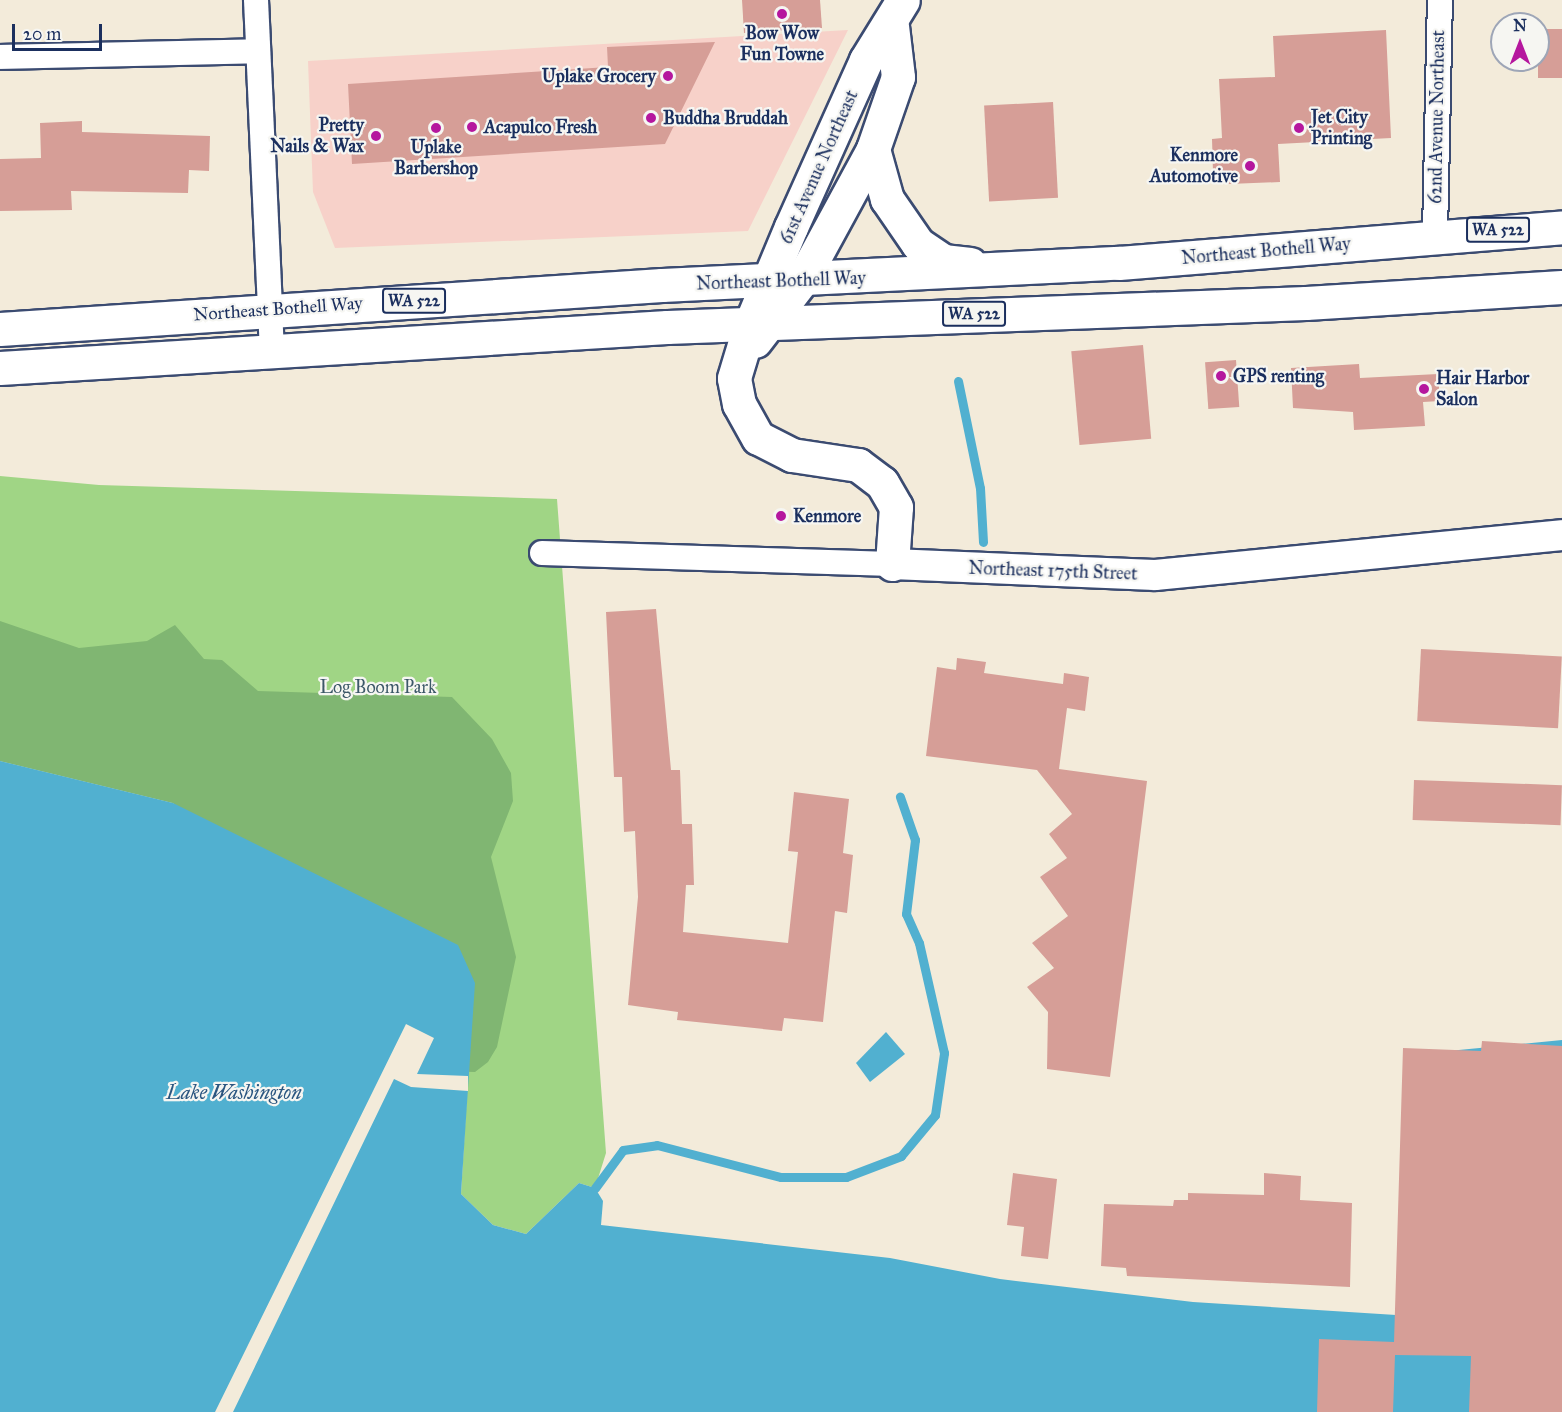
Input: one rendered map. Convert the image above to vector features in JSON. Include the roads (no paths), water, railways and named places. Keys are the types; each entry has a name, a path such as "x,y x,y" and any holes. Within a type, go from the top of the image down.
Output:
{"main road":[{"name":"61st Avenue Northeast","path":"758,325 802,280 873,149 898,77 898,13"},
{"name":"61st Avenue Northeast","path":"892,564 896,507 882,483 858,465 776,450 747,422 735,383 758,325 767,282 866,60 898,13"},
{"path":"873,149 887,199 918,244 943,261 1020,268"},
{"name":"Northeast Bothell Way","path":"0,329 271,309 1020,268 1435,234 1562,227"},
{"name":"WA 522","path":"0,368 758,325 1562,287"}],"street":[{"path":"256,0 272,352"},
{"name":"62nd Avenue Northeast","path":"1435,234 1440,0"},
{"path":"0,57 257,51"},
{"name":"Northeast 175th Street","path":"542,554 892,564 1155,575 1562,535"}],"water":[{"name":"Lake Washington","path":"0,761 173,803 458,945 475,983 461,1194 493,1225 526,1234 579,1183 595,1188 603,1201 601,1225 890,1258 1000,1279 1193,1302 1396,1315 1407,1055 1562,1040 1562,1412 0,1412"},
{"path":"886,1032 905,1054 870,1082 856,1063"}],"waterway":[{"path":"958,381 980,488 983,542"},
{"path":"595,1188 623,1150 657,1145 781,1177 846,1177 901,1156 935,1115 944,1053 919,943 906,914 915,840 900,797"}],"place":[{"name":"Bow Wow Fun Towne","path":"782,14"},
{"name":"Uplake Grocery","path":"668,76"},
{"name":"Buddha Bruddah","path":"651,118"},
{"name":"Acapulco Fresh","path":"472,127"},
{"name":"Uplake Barbershop","path":"436,128"},
{"name":"Jet City Printing","path":"1299,128"},
{"name":"Pretty Nails & Wax","path":"376,136"},
{"name":"Kenmore Automotive","path":"1250,166"},
{"name":"GPS renting","path":"1221,376"},
{"name":"Hair Harbor Salon","path":"1424,389"},
{"name":"Kenmore","path":"781,516"}],"park label":[{"name":"Log Boom Park","path":"378,687"}]}
